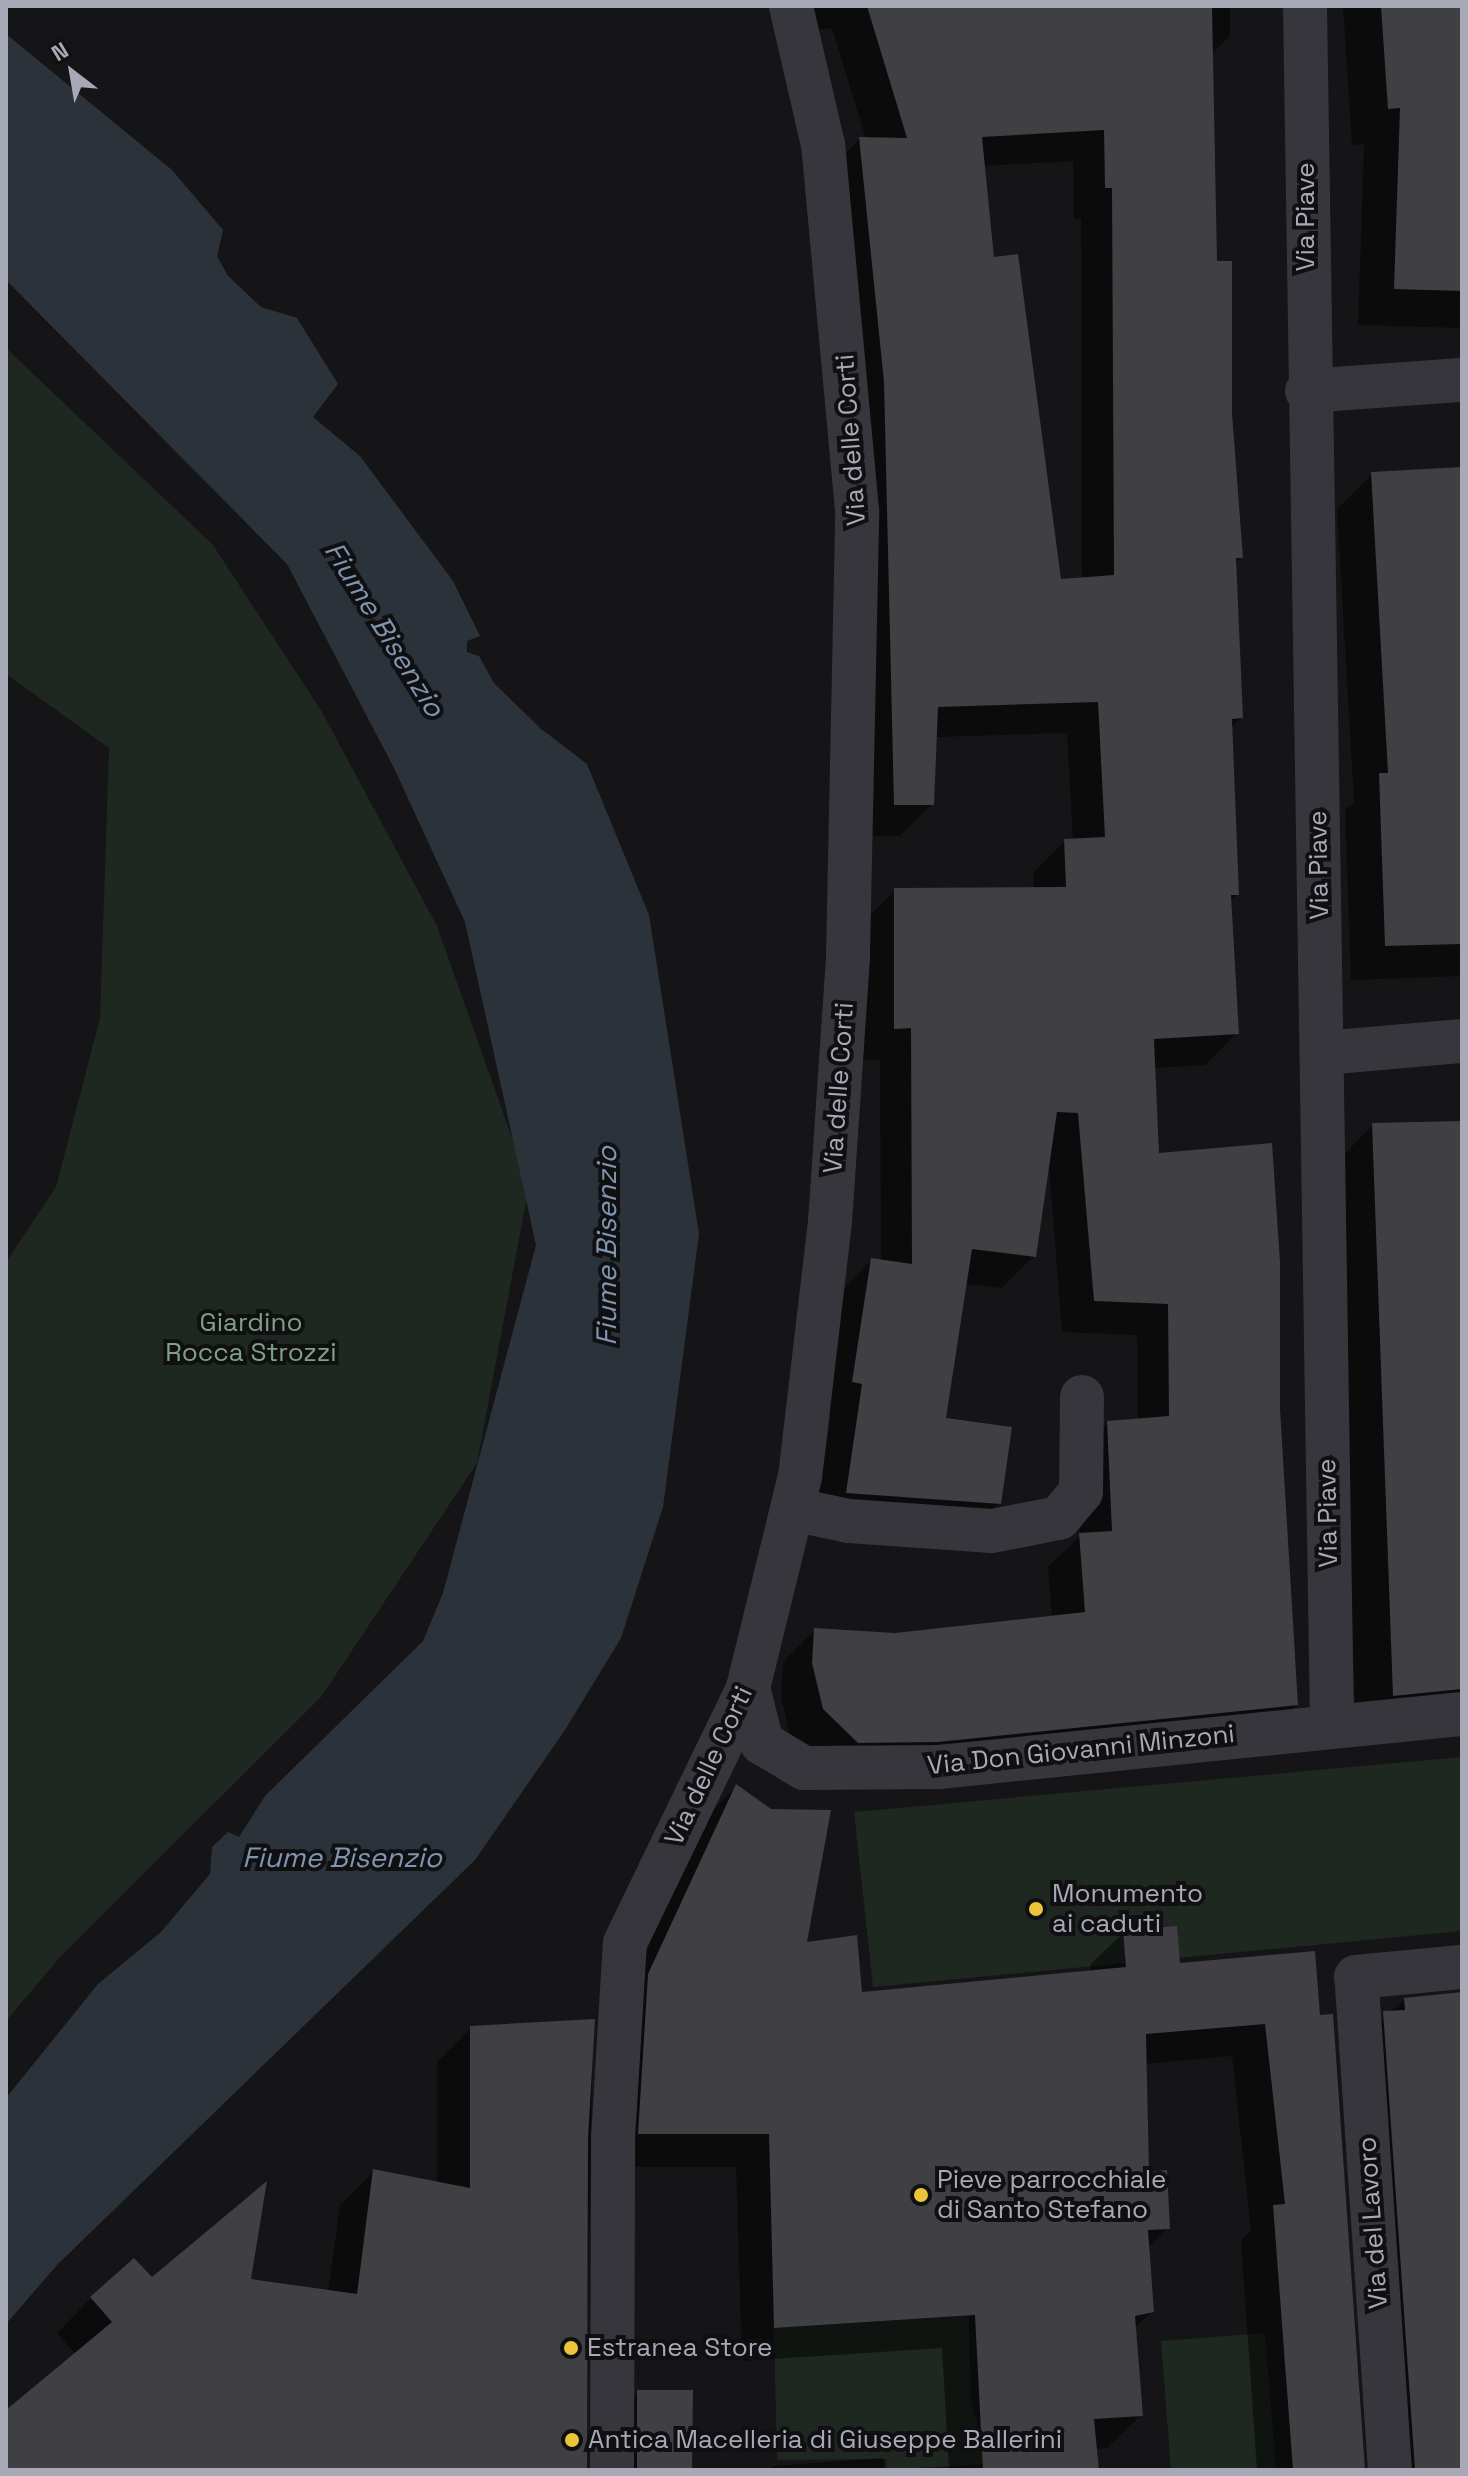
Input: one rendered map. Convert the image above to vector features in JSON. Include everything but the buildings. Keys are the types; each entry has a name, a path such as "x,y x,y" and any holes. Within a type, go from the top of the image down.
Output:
{"street":[{"name":"Via delle Corti","path":"612,2470 613,2138 625,1943 748,1688 792,1509 830,1222 848,955 857,510 823,145 791,6"},
{"name":"Via Piave","path":"1305,6 1307,391 1324,1053 1332,1724"},
{"path":"1307,391 1462,380"},
{"path":"1324,1053 1462,1041"},
{"path":"792,1509 849,1521 992,1531 1059,1518 1081,1492 1082,1397"},
{"name":"Via Don Giovanni Minzoni","path":"748,1688 762,1743 804,1768 939,1767 1332,1724 1462,1714"},
{"name":"Via del Lavoro","path":"1390,2470 1356,1977 1462,1967"}],"green space":[{"name":"Giardino Rocca Strozzi","path":"6,348 213,545 322,712 437,926 529,1186 477,1463 321,1697 61,1956 6,2021 6,1262 56,1187 100,1018 109,748 6,674"},
{"path":"1462,1757 1462,1931 873,1987 854,1812"},
{"path":"969,2316 970,2392 985,2464 887,2470 886,2459 777,2460 774,2328"},
{"path":"1265,2333 1276,2470 1171,2470 1161,2341"}],"water":[{"name":"Fiume Bisenzio","path":"6,34 172,170 223,230 217,256 228,276 261,307 297,318 338,384 313,417 360,456 453,581 480,636 467,641 467,652 479,656 494,683 540,728 587,764 649,915 699,1234 663,1507 621,1638 565,1730 475,1860 58,2264 6,2324 6,2098 98,1984 161,1932 210,1874 212,1847 228,1832 239,1837 265,1796 423,1641 443,1593 536,1245 465,922 393,766 287,564 6,280"}],"place":[{"name":"Monumento ai caduti","path":"1036,1909"},
{"name":"Pieve parrocchiale di Santo Stefano","path":"921,2195"},
{"name":"Estranea Store","path":"571,2348"},
{"name":"Antica Macelleria di Giuseppe Ballerini","path":"572,2440"}]}
